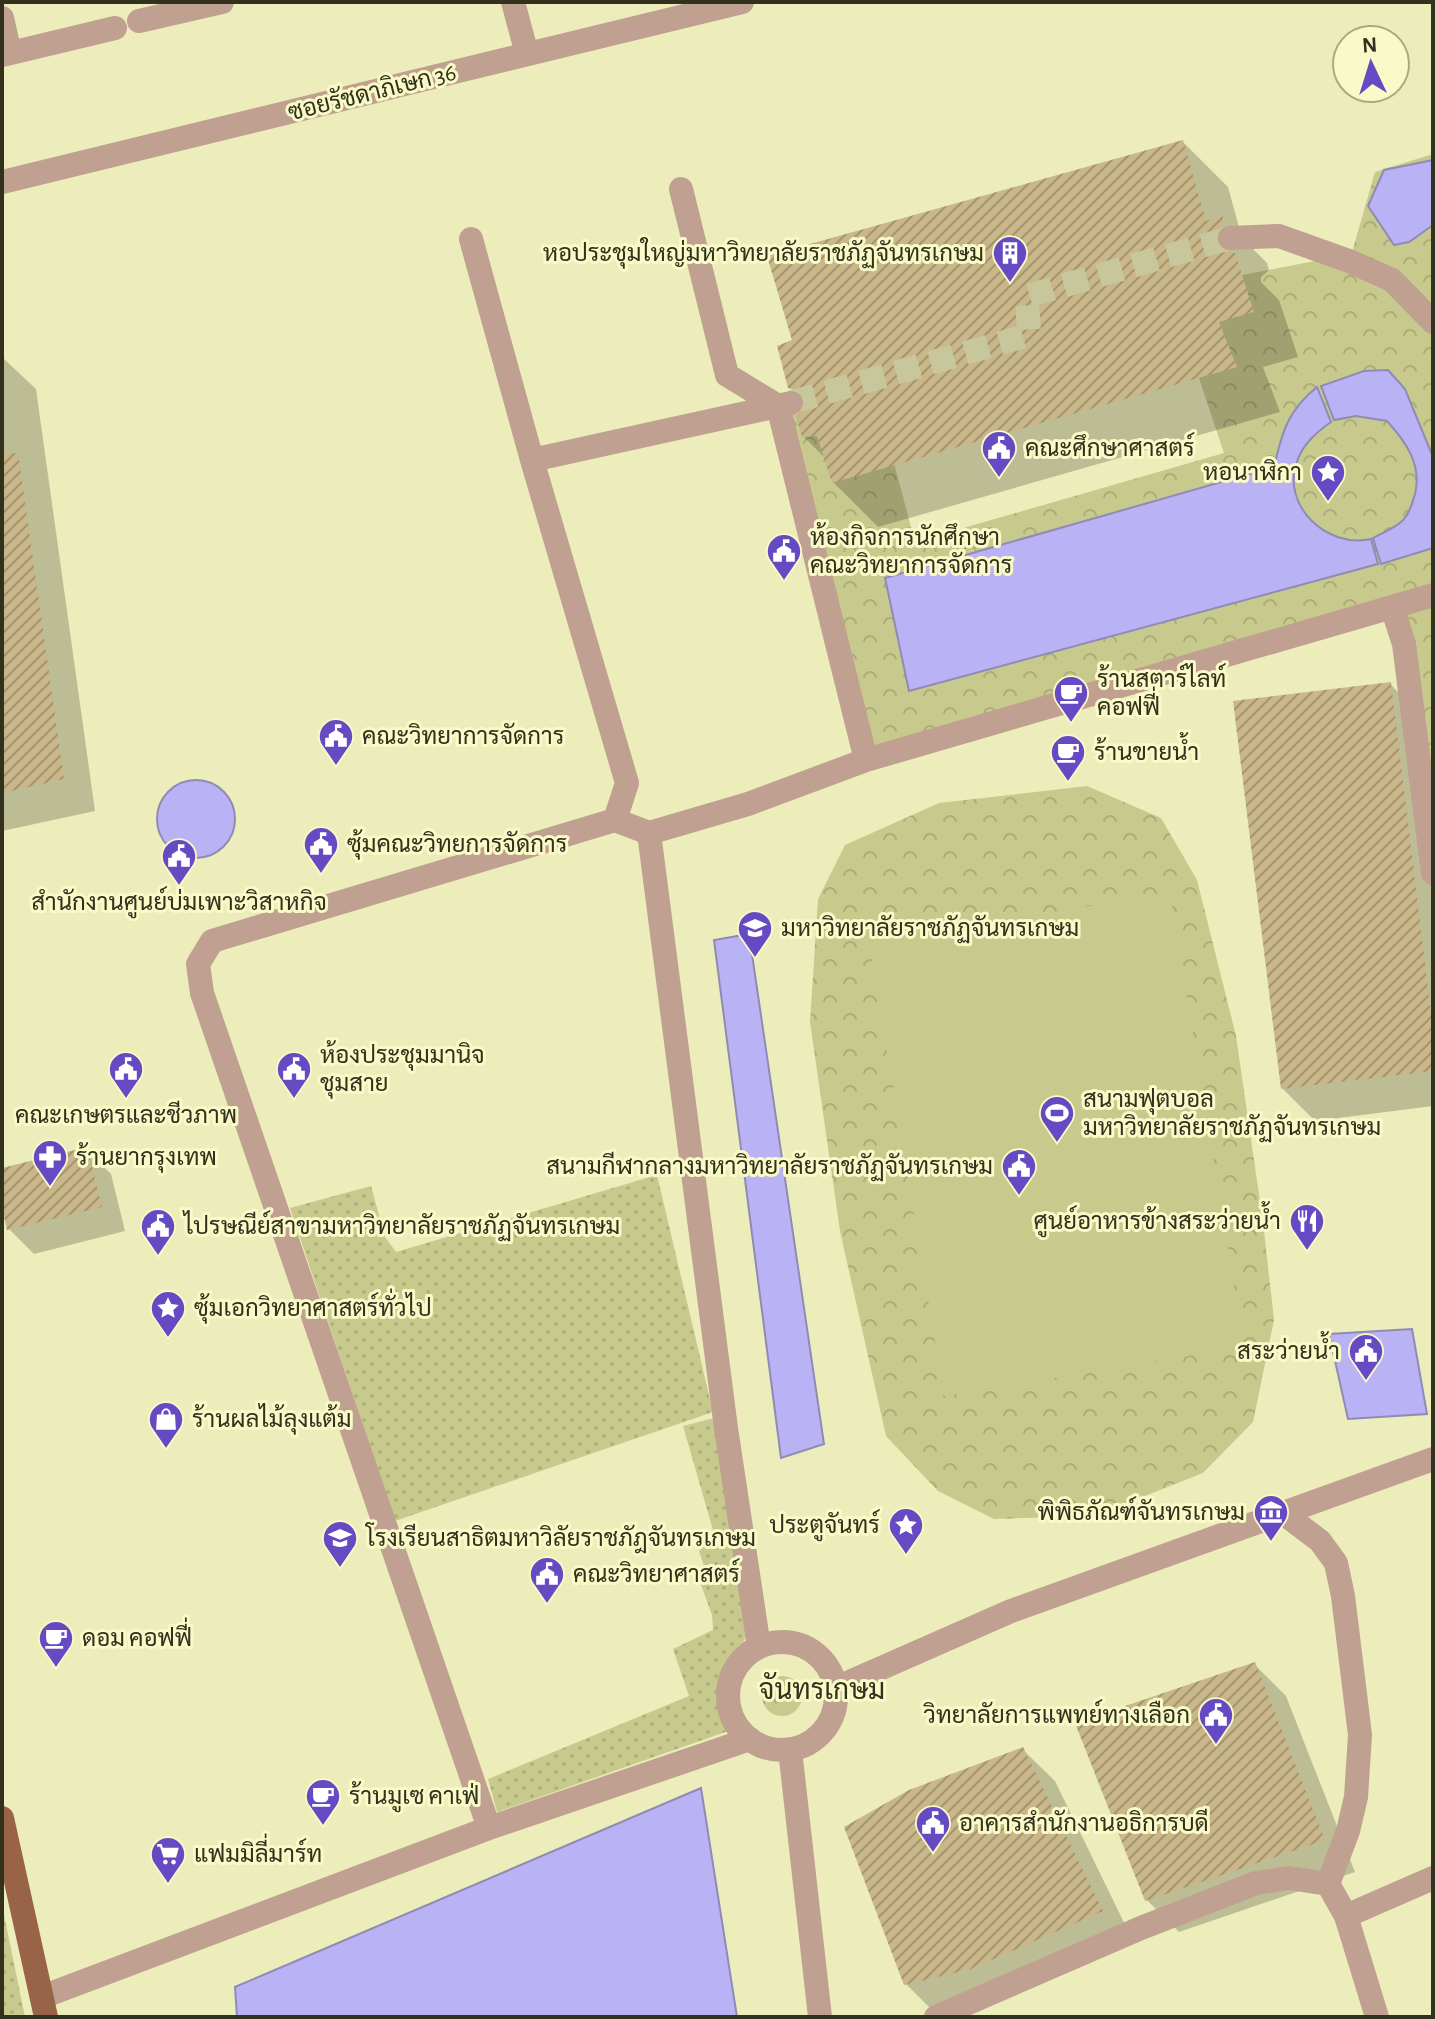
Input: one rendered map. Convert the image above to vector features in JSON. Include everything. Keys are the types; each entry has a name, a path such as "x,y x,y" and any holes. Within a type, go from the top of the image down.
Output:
{"main road":[{"path":"2,1818 44,2007"}],"street":[{"path":"2,18 6,54 222,2"},
{"path":"513,2 527,54"},
{"name":"ซอยรัชดาภิเษก 36","path":"2,182 742,2"},
{"path":"681,189 727,375 785,404"},
{"path":"1230,238 1279,236 1349,261 1392,280 1433,322"},
{"path":"471,239 627,783 615,820"},
{"path":"532,460 785,404"},
{"path":"785,404 866,760"},
{"path":"489,1828 202,993 198,964 212,941 615,820 649,833 748,804 866,760 1433,595"},
{"path":"1392,607 1404,644 1433,873"},
{"path":"649,833 726,1428 759,1647"},
{"path":"836,1688 1011,1611 1433,1459"},
{"path":"1283,1513 1320,1541 1336,1563 1343,1596 1360,1735 1354,1808 1328,1884 1348,1921 1377,2017"},
{"path":"784,1642 808,1648 822,1658 831,1671 837,1705 831,1721 821,1734 807,1744 790,1750 762,1746 737,1726 729,1709 728,1690 743,1657 759,1647 784,1642"},
{"path":"44,2007 489,1828 750,1739"},
{"path":"790,1750 820,2017"},
{"path":"936,2017 1141,1928 1256,1883 1289,1878 1328,1884"},
{"path":"1348,1921 1433,1878"}],"green space":[{"path":"1433,154 1433,306 1352,252 1375,172"},
{"path":"1330,258 1390,288 1428,325 1433,342 1433,588 870,752 788,411 874,388 915,542 1224,453 1179,318 1227,278"},
{"path":"1433,601 1433,820 1400,611"},
{"path":"1087,786 1161,818 1197,880 1236,1036 1274,1320 1253,1422 1203,1473 1094,1516 994,1519 938,1491 886,1436 840,1231 810,1022 818,899 845,845 939,803"},
{"name":"สนามฟุตบอล มหาวิทยาลัยราชภัฏจันทรเกษม","path":"1170,893 1244,1347 944,1396 869,942"},
{"path":"657,1175 713,1412 395,1521 290,1208 371,1186 385,1237 396,1252"},
{"path":"722,1416 749,1631 722,1683 737,1728 497,1812 488,1779 689,1696 673,1649 713,1630 712,1615 700,1582 706,1572 699,1551 715,1537 683,1426"},
{"path":"782,1676 796,1682 802,1696 796,1710 782,1716 768,1710 762,1696 768,1682"},
{"path":"2,1905 25,2017 2,2017"}],"shaded area":[{"path":"1433,160 1433,225 1409,242 1394,245 1368,206 1384,170"},
{"path":"1388,370 1405,389 1433,457 1433,548 1381,564 1373,538 1398,524 1408,513 1417,483 1411,454 1387,421 1356,416 1334,420 1321,386 1364,371"},
{"path":"1317,387 1331,422 1312,438 1301,453 1294,476 1295,492 1301,507 1324,530 1338,537 1371,539 1378,564 909,691 885,578 1274,467 1288,422 1299,404"},
{"path":"196,780 211,783 223,792 232,804 235,819 232,834 223,846 211,855 196,858 181,855 169,846 160,834 157,819 160,804 169,792 181,783"},
{"path":"749,934 824,1444 781,1458 714,940"},
{"path":"1412,1329 1427,1414 1348,1419 1329,1334"},
{"path":"701,1788 737,2017 237,2017 235,1987"}],"building":[{"name":"หอประชุมใหญ่มหาวิทยาลัยราชภัฏจันทรเกษม","path":"1183,140 1206,221 1222,215 1225,224 1216,232 1217,245 1224,252 1235,253 1254,312 1219,322 1237,367 832,483 817,436 802,437 796,417 805,408 806,400 801,392 788,388 777,346 792,340 767,256"},
{"path":"18,453 64,779 2,793 2,454"},
{"path":"1391,682 1433,1030 1433,1071 1281,1089 1233,701"},
{"name":"ร้านยากรุงเทพ","path":"87,1147 102,1207 7,1230 2,1208 2,1168"},
{"path":"1255,1662 1325,1840 1145,1901 1075,1723"},
{"path":"1023,1747 1103,1911 971,1969 904,1985 844,1827 909,1790"}],"tunnel":[{"path":"792,402 1029,335 1027,296 1230,238"}],"place":[{"name":"หอประชุมใหญ่มหาวิทยาลัยราชภัฏจันทรเกษม","path":"1010,284"},
{"name":"คณะศึกษาศาสตร์","path":"999,479"},
{"name":"หอนาฬิกา","path":"1328,503"},
{"name":"ห้องกิจการนักศึกษา คณะวิทยาการจัดการ","path":"784,582"},
{"name":"ร้านสตาร์ไลท์ คอฟฟี่","path":"1071,724"},
{"name":"คณะวิทยาการจัดการ","path":"336,767"},
{"name":"ร้านขายน้ำ","path":"1068,783"},
{"name":"ซุ้มคณะวิทยการจัดการ","path":"321,875"},
{"name":"สำนักงานศูนย์บ่มเพาะวิสาหกิจ","path":"179,887"},
{"name":"มหาวิทยาลัยราชภัฏจันทรเกษม","path":"755,959"},
{"name":"คณะเกษตรและชีวภาพ","path":"126,1100"},
{"name":"ห้องประชุมมานิจ ชุมสาย","path":"294,1100"},
{"name":"สนามฟุตบอล มหาวิทยาลัยราชภัฏจันทรเกษม","path":"1057,1144"},
{"name":"ร้านยากรุงเทพ","path":"50,1188"},
{"name":"สนามกีฬากลางมหาวิทยาลัยราชภัฏจันทรเกษม","path":"1019,1197"},
{"name":"ศูนย์อาหารข้างสระว่ายน้ำ","path":"1307,1252"},
{"name":"ไปรษณีย์สาขามหาวิทยาลัยราชภัฏจันทรเกษม","path":"158,1257"},
{"name":"ซุ้มเอกวิทยาศาสตร์ทั่วไป","path":"168,1339"},
{"name":"สระว่ายน้ำ","path":"1366,1382"},
{"name":"ร้านผลไม้ลุงแต้ม","path":"166,1450"},
{"name":"พิพิธภัณฑ์จันทรเกษม","path":"1271,1543"},
{"name":"ประตูจันทร์","path":"906,1556"},
{"name":"โรงเรียนสาธิตมหาวิลัยราชภัฎจันทรเกษม","path":"340,1569"},
{"name":"คณะวิทยาศาสตร์","path":"547,1605"},
{"name":"ดอม คอฟฟี่","path":"56,1669"},
{"name":"วิทยาลัยการแพทย์ทางเลือก","path":"1216,1746"},
{"name":"ร้านมูเซ คาเฟ่","path":"323,1827"},
{"name":"อาคารสำนักงานอธิการบดี","path":"933,1854"},
{"name":"แฟมมิลี่มาร์ท","path":"168,1885"}],"district":[{"name":"จันทรเกษม","path":"822,1689"}]}
